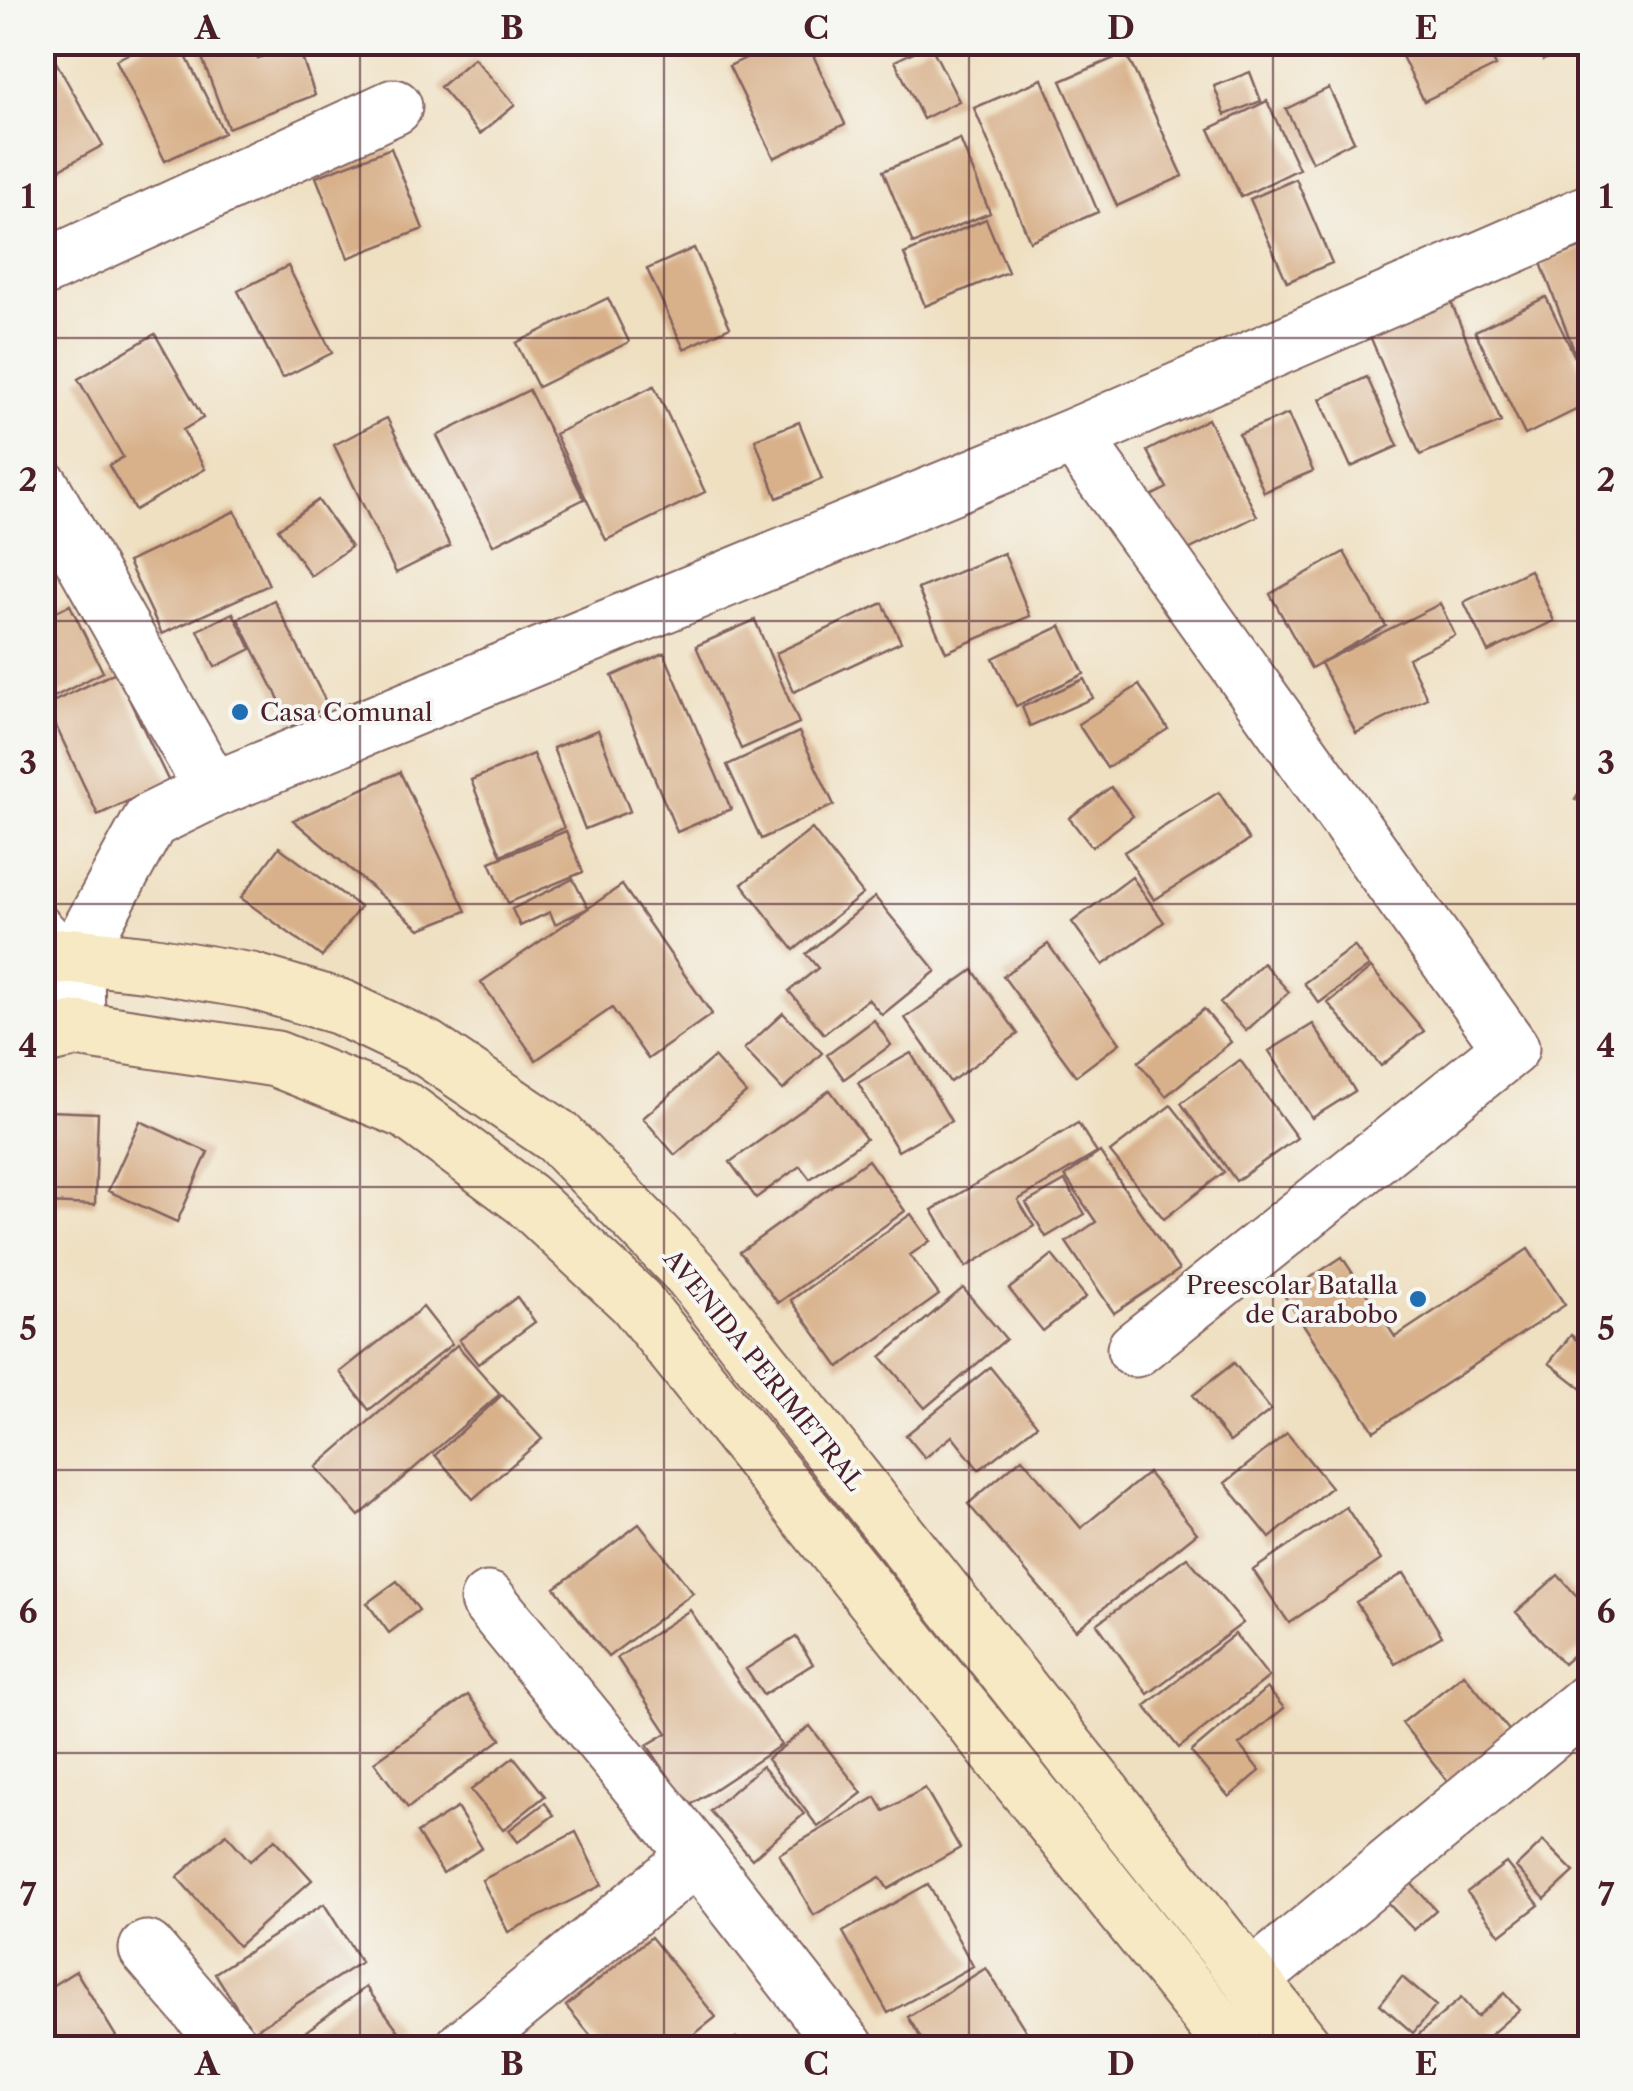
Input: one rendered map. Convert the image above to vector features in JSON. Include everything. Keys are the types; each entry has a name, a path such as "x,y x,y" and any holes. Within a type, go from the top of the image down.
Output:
{"main road":[{"name":"AVENIDA PERIMETRAL","path":"54,944 252,981 340,1008 426,1048 558,1137 690,1274 1305,2048"},
{"path":"60,1033 276,1059 407,1111 526,1199 635,1301 1234,2048"}],"street":[{"path":"42,269 394,108"},
{"path":"60,1033 54,944 150,821 213,790 1074,436 1590,212"},
{"path":"1074,436 1511,1048 1135,1350"},
{"path":"42,487 213,790"},
{"path":"488,1600 697,1856 847,2048"},
{"path":"1251,1980 1590,1700"},
{"path":"463,2048 697,1856"},
{"path":"147,1948 232,2048"}],"building":[{"path":"152,42 179,42 224,133 165,161 116,60"},
{"path":"227,42 253,42 258,58 297,43 315,95 228,128 200,52"},
{"path":"779,42 807,42 845,124 774,158 729,66"},
{"path":"1395,42 1485,42 1496,66 1424,101"},
{"path":"1536,42 1585,42 1585,43 1543,60"},
{"path":"930,44 959,101 923,119 895,61"},
{"path":"48,48 103,145 42,179 42,51"},
{"path":"1126,53 1183,176 1117,206 1061,81"},
{"path":"474,58 515,105 480,134 440,87"},
{"path":"1250,72 1261,101 1225,115 1214,86"},
{"path":"1042,79 1098,212 1030,241 974,108"},
{"path":"1329,88 1354,141 1312,162 1286,109"},
{"path":"1267,101 1299,169 1241,197 1209,129"},
{"path":"960,139 990,213 913,244 883,171"},
{"path":"391,148 423,229 348,258 316,177"},
{"path":"1296,179 1332,263 1287,282 1250,199"},
{"path":"986,219 1008,272 925,306 904,254"},
{"path":"1590,244 1590,347 1575,353 1541,263"},
{"path":"694,248 730,327 684,349 647,269"},
{"path":"288,266 332,353 282,378 238,291"},
{"path":"1546,297 1590,388 1590,403 1525,435 1475,331"},
{"path":"608,298 629,342 538,387 516,343"},
{"path":"1451,302 1501,422 1420,455 1370,336"},
{"path":"155,334 203,418 183,430 205,469 135,510 109,466 123,457 78,379"},
{"path":"1367,377 1398,446 1351,467 1320,399"},
{"path":"654,386 705,492 606,540 555,434"},
{"path":"529,390 584,499 493,545 437,436"},
{"path":"1288,414 1313,471 1264,492 1239,434"},
{"path":"387,418 450,546 396,573 334,445"},
{"path":"1208,419 1257,516 1174,557 1145,499 1167,488 1147,451"},
{"path":"799,422 822,479 777,498 755,439"},
{"path":"318,500 351,547 311,576 278,529"},
{"path":"235,511 269,585 162,634 128,562"},
{"path":"1344,552 1386,626 1311,668 1270,594"},
{"path":"1004,553 1030,616 946,652 918,589"},
{"path":"1530,570 1554,621 1488,652 1464,602"},
{"path":"274,600 328,706 292,725 238,619"},
{"path":"883,603 901,642 794,692 776,653"},
{"path":"1440,604 1455,635 1408,658 1427,698 1356,733 1321,663"},
{"path":"70,605 103,672 42,703 42,618"},
{"path":"233,613 251,649 215,667 198,630"},
{"path":"755,620 799,723 741,749 696,646"},
{"path":"1061,626 1084,674 1016,706 993,658"},
{"path":"664,653 731,809 677,832 612,676"},
{"path":"116,672 169,782 98,815 46,705"},
{"path":"1084,679 1093,698 1030,726 1022,707"},
{"path":"1139,685 1168,729 1107,768 1078,724"},
{"path":"42,729 53,749 42,755"},
{"path":"598,730 630,811 585,829 553,748"},
{"path":"799,732 834,805 761,839 727,765"},
{"path":"533,754 564,828 501,855 471,780"},
{"path":"400,772 466,911 420,929 293,820"},
{"path":"1590,775 1590,809 1575,799"},
{"path":"1111,787 1133,816 1092,847 1069,818"},
{"path":"1219,792 1249,840 1154,900 1124,852"},
{"path":"812,829 863,894 794,950 742,884"},
{"path":"566,831 583,872 508,903 490,862"},
{"path":"279,847 360,907 322,957 241,898"},
{"path":"1132,877 1164,922 1103,965 1072,922"},
{"path":"573,879 588,908 555,924 550,912 520,926 512,909"},
{"path":"622,885 712,1014 648,1059 612,1008 536,1060 481,982"},
{"path":"875,897 936,971 882,1015 868,999 824,1034 789,991 818,968 806,954"},
{"path":"1048,944 1120,1043 1076,1076 1003,976"},
{"path":"1354,946 1369,966 1319,1003 1304,983"},
{"path":"1263,963 1289,992 1246,1031 1220,1003"},
{"path":"1371,968 1424,1031 1381,1066 1328,1003"},
{"path":"973,970 1018,1034 950,1082 905,1018"},
{"path":"1204,1009 1231,1042 1166,1096 1138,1062"},
{"path":"783,1013 822,1053 783,1090 744,1049"},
{"path":"874,1020 891,1045 844,1079 827,1055"},
{"path":"1313,1024 1355,1091 1312,1118 1269,1051"},
{"path":"911,1053 951,1121 898,1151 858,1083"},
{"path":"714,1057 746,1093 675,1155 643,1118"},
{"path":"1240,1060 1297,1138 1236,1181 1181,1103"},
{"path":"830,1090 866,1139 810,1179 800,1166 756,1198 730,1162"},
{"path":"1171,1105 1224,1172 1164,1219 1110,1152"},
{"path":"49,1111 98,1113 95,1205 45,1203"},
{"path":"140,1121 208,1152 177,1222 108,1191"},
{"path":"1078,1123 1097,1153 1018,1200 1034,1226 966,1267 932,1210"},
{"path":"1100,1152 1179,1270 1114,1313 1066,1242 1096,1222 1065,1176"},
{"path":"868,1160 905,1211 778,1303 740,1252"},
{"path":"1065,1181 1085,1214 1046,1237 1026,1203"},
{"path":"911,1214 930,1241 910,1255 939,1295 839,1367 791,1300"},
{"path":"1528,1249 1565,1305 1374,1431 1284,1295 1342,1257 1395,1337"},
{"path":"1052,1255 1086,1297 1043,1331 1009,1289"},
{"path":"963,1288 1006,1339 925,1408 881,1357"},
{"path":"517,1297 535,1322 478,1364 459,1340"},
{"path":"423,1307 452,1344 369,1410 340,1372"},
{"path":"1571,1335 1590,1351 1590,1395 1549,1363"},
{"path":"457,1345 500,1394 359,1516 316,1467"},
{"path":"1234,1363 1271,1410 1230,1442 1193,1395"},
{"path":"990,1367 1037,1425 979,1470 952,1436 925,1458 906,1435"},
{"path":"502,1395 542,1439 473,1499 435,1455"},
{"path":"1287,1433 1331,1487 1270,1538 1225,1483"},
{"path":"1022,1458 1081,1528 1148,1473 1197,1533 1076,1630 968,1504"},
{"path":"1346,1507 1381,1560 1289,1623 1253,1570"},
{"path":"639,1524 693,1593 608,1657 555,1588"},
{"path":"1187,1557 1243,1623 1148,1694 1097,1624"},
{"path":"1404,1573 1442,1636 1395,1664 1356,1602"},
{"path":"1558,1575 1590,1611 1590,1640 1563,1664 1516,1612"},
{"path":"397,1581 419,1610 389,1633 367,1603"},
{"path":"690,1610 781,1745 689,1806 647,1745 667,1733 617,1658"},
{"path":"1235,1634 1269,1677 1179,1748 1145,1706"},
{"path":"796,1637 813,1664 763,1695 746,1669"},
{"path":"1464,1674 1512,1734 1450,1784 1402,1723"},
{"path":"1267,1688 1284,1708 1239,1745 1260,1771 1229,1797 1191,1752"},
{"path":"468,1695 501,1739 408,1808 374,1762"},
{"path":"810,1726 862,1793 818,1827 767,1759"},
{"path":"514,1757 545,1796 503,1830 471,1790"},
{"path":"762,1766 804,1814 752,1859 710,1811"},
{"path":"1590,1781 1590,1802 1580,1790"},
{"path":"925,1788 960,1848 888,1889 880,1877 814,1915 779,1854 876,1797 884,1811"},
{"path":"545,1803 554,1815 518,1842 509,1830"},
{"path":"457,1808 482,1848 443,1873 417,1833"},
{"path":"576,1832 602,1885 508,1932 482,1880"},
{"path":"226,1834 250,1861 275,1839 312,1880 238,1946 177,1877"},
{"path":"1543,1841 1574,1872 1545,1899 1516,1867"},
{"path":"1506,1863 1539,1905 1500,1935 1467,1892"},
{"path":"1407,1879 1436,1910 1414,1930 1385,1900"},
{"path":"928,1884 973,1966 888,2013 843,1932"},
{"path":"324,1904 361,1962 252,2032 215,1973"},
{"path":"651,1937 716,2017 677,2048 601,2048 566,2006"},
{"path":"986,1968 1026,2031 996,2048 927,2048 908,2017"},
{"path":"76,1971 123,2048 42,2048 42,2037 47,2034 42,2027 42,1992"},
{"path":"1402,1977 1436,2006 1413,2033 1380,2004"},
{"path":"366,1987 398,2030 374,2048 318,2048 305,2032"},
{"path":"1504,1993 1519,2010 1475,2048 1432,2048 1419,2034 1461,1998 1477,2017"},
{"path":"736,2038 742,2048 719,2048"}],"place":[{"name":"Casa Comunal","path":"240,712"},
{"name":"Preescolar Batalla de Carabobo","path":"1418,1299"}]}
